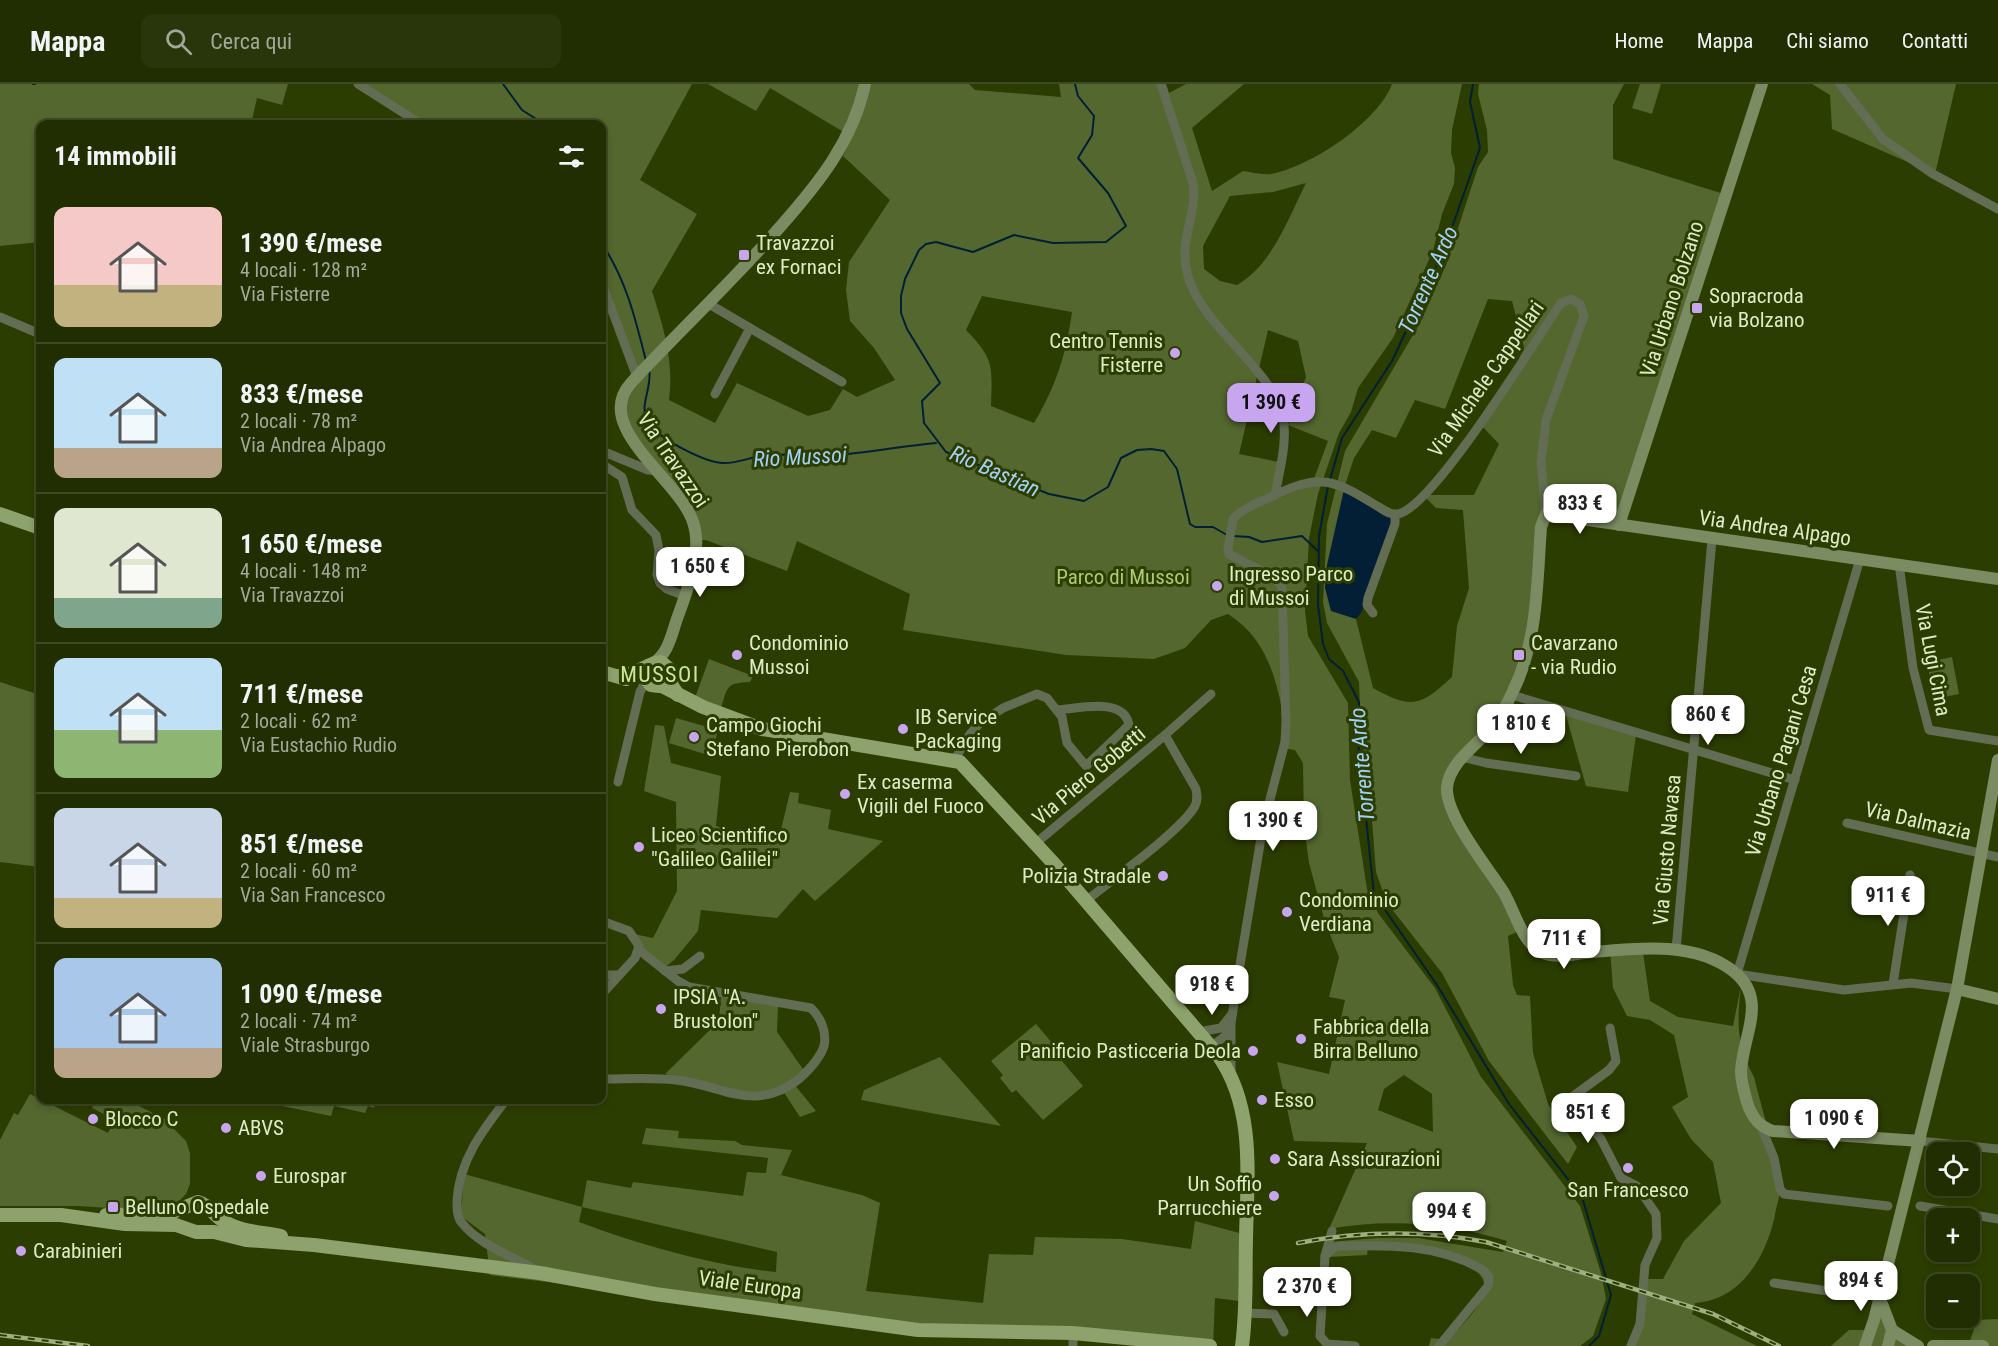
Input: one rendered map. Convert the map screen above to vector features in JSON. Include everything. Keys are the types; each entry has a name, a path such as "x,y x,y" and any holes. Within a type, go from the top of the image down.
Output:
{"main road":[{"path":"0,514 36,527"},
{"path":"606,673 623,678 655,675 672,686 680,696 762,729 955,759 975,776 1036,843 1210,1046 1231,1080 1244,1123 1248,1157 1244,1329 1253,1346"},
{"name":"Viale Europa","path":"0,1215 168,1214 198,1202 208,1206 212,1214 236,1228 314,1245"},
{"path":"185,1208 182,1216 187,1228"},
{"path":"201,1231 211,1222 212,1214"},
{"name":"Viale Europa","path":"83,1216 124,1224 176,1225 246,1240 314,1245 540,1273 655,1294 907,1329 1210,1346"},
{"path":"1231,1346 1244,1329"}],"street":[{"path":"358,84 415,120"},
{"name":"Via Travazzoi","path":"655,675 685,596 695,546 694,526 681,500 626,431 621,418 621,399 639,375 709,304 803,201 835,158 852,128 865,84"},
{"path":"1161,84 1193,183 1194,196 1184,244 1185,265 1191,286 1214,324 1257,369 1282,415 1285,433 1275,495"},
{"name":"Via Urbano Bolzano","path":"1619,525 1762,84"},
{"path":"1840,84 1882,139 1933,174 1998,209"},
{"path":"606,294 639,375"},
{"name":"Via Michele Cappellari","path":"1395,514 1416,503 1430,488 1499,399 1561,303 1571,299 1580,304 1584,316 1546,420 1541,462 1546,514"},
{"path":"709,304 842,382"},
{"path":"0,317 36,332"},
{"path":"715,394 750,328"},
{"path":"606,453 650,471 658,471"},
{"path":"606,467 622,477 632,510 656,535 659,550 657,574 660,583 667,589 685,596"},
{"path":"1210,1046 1228,1023 1234,1009 1263,826 1285,742 1286,723 1282,586 1275,578 1234,558 1228,548 1232,521 1237,515 1275,495 1302,483 1317,480 1343,487 1395,514 1395,524 1368,598 1367,605 1373,613"},
{"path":"1546,514 1541,527 1530,641 1512,695 1489,730 1462,757 1449,778 1447,786 1450,801 1470,845 1503,892 1533,945 1545,954 1555,955 1650,948 1676,950 1714,960 1737,974 1749,990 1754,1007 1742,1060 1742,1083 1752,1116 1760,1124 1773,1131 1998,1149"},
{"name":"Via Andrea Alpago","path":"1546,514 1998,579"},
{"name":"Via Giusto Navasa","path":"1676,950 1712,539"},
{"name":"Via Urbano Pagani Cesa","path":"1737,974 1860,559"},
{"name":"Via Lugi Cima","path":"1899,564 1905,621 1917,684 1929,730 1998,741"},
{"path":"618,782 655,675"},
{"path":"955,759 974,729 1003,708 1037,694 1047,698 1065,722 1067,742 1086,766 1127,730 1129,725 1122,712 1107,707 1057,711"},
{"name":"Via Piero Gobetti","path":"1036,843 1211,694"},
{"path":"1512,695 1795,780"},
{"name":"Via Piero Gobetti","path":"1086,901 1180,823 1195,805 1198,797 1196,789 1165,735"},
{"path":"1462,757 1486,763 1576,776"},
{"path":"1865,1346 1880,1297 1957,989 1998,760"},
{"name":"Via Dalmazia","path":"1847,823 1998,857"},
{"path":"1893,984 1910,875"},
{"path":"606,922 629,931 638,943 639,950 689,987 811,1008 819,1018 824,1031 820,1054 809,1070 792,1084 775,1092 757,1096 731,1095 675,1080 606,1079"},
{"path":"606,990 639,950"},
{"path":"665,970 684,969 700,956"},
{"path":"1737,974 1844,990 1864,990 1911,983 1957,989 1998,999"},
{"path":"606,975 619,975"},
{"path":"1198,1032 1214,1030 1228,1023"},
{"path":"1228,1023 1231,1080"},
{"path":"1611,1028 1616,1061 1609,1070 1572,1097 1572,1101 1601,1139 1621,1178 1637,1186 1656,1214 1658,1238 1645,1265 1640,1324 1631,1346"},
{"path":"503,1104 480,1134 466,1161 459,1182 457,1206 462,1224 490,1245 540,1273"},
{"path":"1760,1124 1774,1158 1780,1189 1784,1194 1888,1206"},
{"path":"1920,1206 1998,1219"},
{"path":"1332,1231 1325,1256 1320,1334 1328,1345 1356,1346"},
{"path":"1325,1256 1333,1248 1340,1246 1406,1245 1429,1250 1483,1270 1489,1277 1488,1286 1439,1346"},
{"path":"506,1269 507,1253"},
{"path":"1774,1283 1828,1292 1880,1297"},
{"path":"1880,1297 1892,1330 1888,1346"},
{"path":"1244,1329 1274,1314 1284,1332"},
{"path":"1892,1330 1918,1346"},
{"path":"1870,1332 1875,1346"},
{"path":"1933,1346 1983,1346"}],"green space":[{"path":"0,84 288,84 282,105 257,98 252,120 36,120 36,242 0,246"},
{"name":"Parco di Mussoi","path":"362,84 692,84 640,180 697,214 652,291 669,358 669,400 715,423 737,383 808,416 830,410 843,389 857,397 895,380 874,348 850,321 846,290 849,262 890,200 843,156 852,137 770,88 756,111 708,84 969,84 975,90 1061,97 1059,84 1166,84 1169,93 1186,84 1244,84 1192,128 1212,191 1243,171 1271,174 1287,170 1323,152 1341,141 1373,113 1392,84 1462,84 1452,130 1451,153 1455,168 1454,184 1442,214 1433,251 1393,338 1358,388 1351,412 1339,433 1318,494 1309,538 1305,611 1308,636 1348,703 1350,780 1367,889 1378,913 1435,988 1481,1077 1580,1206 1601,1273 1606,1299 1593,1336 1580,1346 1429,1346 1431,1338 1449,1340 1478,1305 1484,1284 1478,1272 1463,1263 1444,1257 1400,1250 1368,1248 1367,1255 1328,1257 1329,1242 1377,1238 1418,1238 1503,1252 1507,1241 1463,1230 1418,1224 1373,1224 1329,1229 1367,1143 1294,1141 1277,1062 1329,1074 1345,1000 1329,997 1339,957 1325,922 1309,863 1304,826 1303,763 1295,750 1280,748 1283,719 1279,696 1271,668 1250,632 1228,614 1211,620 1185,648 1154,659 1066,655 903,630 910,594 797,541 787,571 706,540 697,540 697,526 637,442 621,411 638,373 606,290 606,120 420,120","holes":["1306,183 1278,240 1260,266 1249,276 1237,285 1220,281 1204,269 1203,246 1230,196 1273,192","982,296 1072,312 1059,370 1034,423 991,406 990,364 982,349 966,330","1268,330 1298,341 1306,377 1288,425 1328,441 1312,484 1274,500 1279,462 1239,454","1404,1075 1432,1094 1433,1132 1378,1110 1384,1089"]},
{"path":"1479,84 1624,84 1613,105 1613,159 1730,196 1620,528 1541,513 1530,631 1510,693 1449,774 1449,792 1475,851 1521,930 1508,936 1513,985 1517,995 1530,996 1533,1053 1548,1104 1577,1147 1568,1164 1489,1061 1442,973 1387,903 1376,872 1369,781 1361,735 1359,682 1327,623 1323,602 1327,524 1345,451 1420,323 1446,265 1478,167 1488,152 1487,130 1478,94","holes":["1488,299 1512,301 1524,347 1506,390 1481,425 1499,444 1474,495 1423,495 1436,508 1463,510 1469,588 1457,626 1452,677 1423,699 1406,702 1373,688 1356,619 1341,511 1345,485 1354,458 1372,430 1396,438 1415,400 1445,409"]},
{"path":"1640,84 1661,84 1652,114 1632,108"},
{"path":"1812,84 1956,84 1935,174 1832,129 1830,95"},
{"path":"1952,657 1959,694 1934,699 1927,662"},
{"path":"709,659 753,676 750,682 736,683 729,687 721,708 695,698"},
{"path":"0,682 36,694 36,866 0,862"},
{"path":"1565,712 1636,735 1628,792 1586,786"},
{"name":"Campo Giochi Stefano Pierobon","path":"676,718 718,730 711,756 669,743"},
{"path":"655,725 664,726 671,763 721,776 716,826 778,842 790,792 799,793 798,803 831,810 828,829 883,841 815,901 803,889 777,918 701,910 698,931 674,960 662,970 640,954 634,934 653,938 677,891 676,802 644,791"},
{"path":"1642,946 1650,1001 1678,1017 1733,1026 1741,986 1739,1032 1741,1043 1754,1077 1769,1133 1776,1162 1779,1195 1771,1231 1758,1261 1749,1274 1726,1294 1695,1303 1692,1314 1757,1346 1633,1346 1645,1279 1663,1279 1684,1241 1721,1203 1713,1162 1691,1139 1672,1107 1688,1097 1674,1035 1650,1020 1627,1016 1613,988 1610,949"},
{"path":"721,996 778,1004 777,1032 805,1072 793,1083 816,1111 800,1117 781,1088 745,1095 665,1074 719,1021"},
{"path":"1036,1024 1053,1044 1050,1047 1083,1086 1043,1120 1016,1090 1012,1093 1000,1078 1003,1075 991,1061"},
{"path":"940,1057 1001,1126 861,1100 864,1090"},
{"path":"30,1094 36,1097 36,1104 50,1104 108,1133 112,1125 106,1122 108,1116 92,1108 94,1104 135,1104 173,1123 174,1129 186,1141 190,1153 190,1184 186,1194 173,1207 152,1211 79,1206 0,1206 0,1140 14,1113 18,1115"},
{"path":"272,1104 375,1104 374,1108 368,1106 365,1113 334,1106 331,1116"},
{"path":"646,1128 679,1131 678,1138 735,1141 742,1145 792,1150 781,1175 862,1195 880,1203 866,1291 983,1303 989,1254 1033,1255 1035,1237 1122,1239 1191,1249 1195,1221 1243,1234 1239,1301 1215,1298 1213,1346 987,1335 490,1275 485,1234 461,1216 464,1174 582,1207 587,1180 631,1188 633,1182 743,1196 747,1172 766,1173 768,1158 642,1144","holes":["582,1207 777,1252 776,1272 752,1269 676,1253 579,1222"]},
{"path":"1883,1310 1911,1346 1831,1346 1849,1330 1869,1330"},
{"path":"1998,1319 1998,1346 1984,1346 1970,1341 1974,1328 1980,1328 1980,1320"}],"water":[{"path":"1345,485 1397,516 1361,613 1356,619 1331,611 1325,588 1327,565"}],"waterway":[{"name":"Rio Mussoi","path":"503,84 522,110 538,120"},
{"name":"Rio Bastian","path":"1075,84 1078,96 1094,116 1092,135 1078,158 1108,193 1126,226 1106,242 1053,243 1014,235 973,252 936,242 926,244 919,250 905,279 901,296 901,313 907,329 940,383 922,401 924,423 946,452 1049,494 1084,501 1108,487 1121,458 1137,450 1164,451 1177,469 1190,524 1195,527 1213,527 1227,535"},
{"name":"Torrente Ardo","path":"1330,480 1342,438 1392,361 1444,250 1480,148 1470,102 1473,84"},
{"name":"Rio Mussoi","path":"606,250 624,286 646,361"},
{"name":"Rio Mussoi","path":"649,369 650,376 644,409 648,422 670,442 714,462 733,462 773,455 818,457 936,443"},
{"name":"Torrente Ardo","path":"1328,486 1319,536 1318,605 1323,644 1329,659 1343,671 1359,702 1358,742 1374,894 1437,985 1509,1104 1582,1197 1611,1295 1599,1336 1589,1346"},
{"name":"Rio Bastian","path":"1233,536 1249,537 1262,542 1302,536 1318,551"}],"railway":[{"path":"1298,1243 1368,1234 1438,1235 1486,1242 1713,1314 1779,1346"},
{"path":"0,1335 88,1346"}],"place":[{"name":"Travazzoi ex Fornaci","path":"744,255"},
{"name":"Sopracroda via Bolzano","path":"1697,308"},
{"name":"Centro Tennis Fisterre","path":"1175,353"},
{"name":"Ingresso Parco di Mussoi","path":"1217,586"},
{"name":"Condominio Mussoi","path":"737,655"},
{"name":"Cavarzano - via Rudio","path":"1519,655"},
{"name":"IB Service Packaging","path":"903,729"},
{"name":"Campo Giochi Stefano Pierobon","path":"694,737"},
{"name":"Ex caserma Vigili del Fuoco","path":"845,794"},
{"name":"Liceo Scientifico \"Galileo Galilei\"","path":"639,847"},
{"name":"Polizia Stradale","path":"1163,876"},
{"name":"Condominio Verdiana","path":"1287,912"},
{"name":"IPSIA \"A. Brustolon\"","path":"661,1009"},
{"name":"Fabbrica della Birra Belluno","path":"1301,1039"},
{"name":"Panificio Pasticceria Deola","path":"1253,1051"},
{"name":"Esso","path":"1262,1100"},
{"name":"Blocco C","path":"93,1119"},
{"name":"ABVS","path":"226,1128"},
{"name":"Sara Assicurazioni","path":"1275,1159"},
{"name":"San Francesco","path":"1628,1168"},
{"name":"Eurospar","path":"261,1176"},
{"name":"Un Soffio Parrucchiere","path":"1274,1196"},
{"name":"Belluno Ospedale","path":"113,1207"},
{"name":"Carabinieri","path":"21,1251"}],"district":[{"name":"MUSSOI","path":"660,674"}]}
